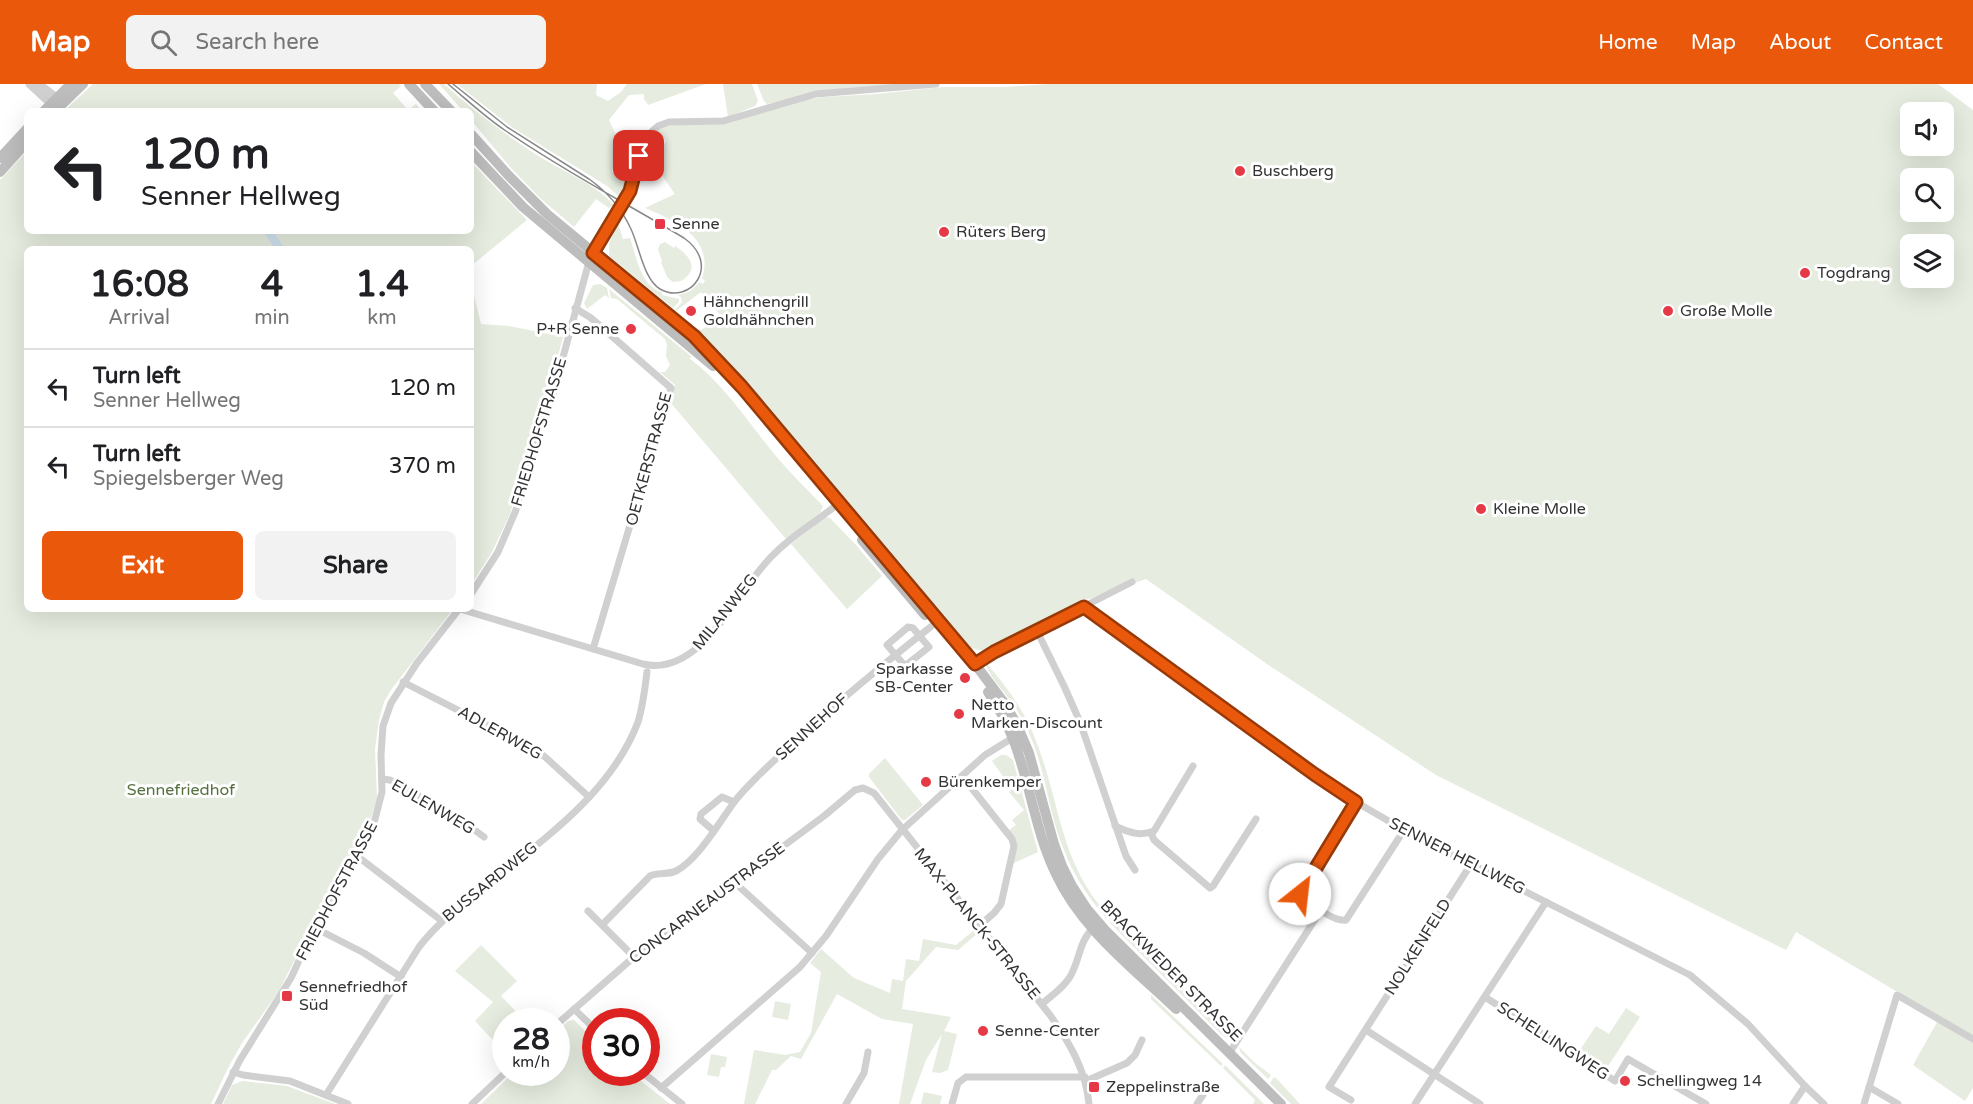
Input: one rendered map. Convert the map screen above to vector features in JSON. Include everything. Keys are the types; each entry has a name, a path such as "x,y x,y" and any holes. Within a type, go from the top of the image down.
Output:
{"main road":[{"path":"54,106 70,84"},
{"path":"54,106 83,84"},
{"path":"409,84 431,108"},
{"path":"425,84 447,108"},
{"path":"0,158 24,132"},
{"name":"BRACKWEDER STRASSE","path":"474,137 524,192 591,258 712,366 773,433 970,668 1017,736"},
{"path":"0,172 24,145"},
{"name":"BRACKWEDER STRASSE","path":"474,155 523,207 694,336 742,387 975,664 1005,704 1017,736 1044,846 1066,893 1273,1104"},
{"name":"BRACKWEDER STRASSE","path":"1096,925 1230,1052 1281,1104"}],"street":[{"path":"30,84 54,106"},
{"path":"38,84 54,106"},
{"name":"FRIEDHOFSTRASSE","path":"474,590 495,559 511,523 533,442 553,394 575,308 591,258 630,191 639,156 649,134 662,123 723,121 816,94 936,84"},
{"name":"OETKERSTRASSE","path":"575,308 591,318 671,388 593,649"},
{"name":"MILANWEG","path":"469,612 648,665 663,665 683,659 695,651 706,640 762,566 834,507"},
{"path":"975,664 994,652 1132,582"},
{"name":"SENNER HELLWEG","path":"1084,607 1307,770 1356,802 1404,830 1690,975 1748,1024 1824,1104"},
{"name":"FRIEDHOFSTRASSE","path":"219,1104 233,1072 283,993 378,813 382,792 382,739 385,717 393,698 457,612"},
{"name":"SENNEHOF","path":"603,924 650,876 680,869 701,849 734,802 791,744 933,625"},
{"path":"908,627 913,628 928,645 928,649 907,666 895,656 888,647 888,643 908,627"},
{"path":"1037,631 1080,722 1126,856 1135,870"},
{"name":"BUSSARDWEG","path":"326,1095 419,947 442,921 566,820 589,797 615,762 633,731 642,705 647,672"},
{"name":"ADLERWEG","path":"403,682 532,748 589,797"},
{"path":"661,1088 797,971 825,936 878,858 902,830 985,755 1017,736"},
{"path":"1115,826 1131,833 1150,833 1160,824 1193,766"},
{"path":"962,776 1012,839 1014,846 1001,904 979,926"},
{"name":"EULENWEG","path":"382,779 390,780 457,817 484,837"},
{"name":"MAX-PLANCK-STRASSE","path":"863,788 874,793 1042,1004 1074,1053 1085,1079 1089,1104"},
{"name":"CONCARNEAUSTRASSE","path":"570,1013 634,957 824,816 855,790 863,788"},
{"path":"714,831 700,819 701,814 722,797 734,802"},
{"path":"1356,802 1301,892 1301,896 1320,910 1340,921 1346,921 1404,830"},
{"path":"1150,833 1154,840 1210,888 1256,819"},
{"path":"357,856 442,921"},
{"name":"NOLKENFELD","path":"1350,1100 1329,1087 1471,864"},
{"path":"734,882 812,953"},
{"path":"1415,1104 1546,902"},
{"path":"1230,1052 1320,910"},
{"path":"588,911 634,957"},
{"path":"1042,1004 1072,975 1080,946 1096,925"},
{"path":"316,929 364,953 400,977"},
{"path":"1864,1104 1897,995 1973,1039"},
{"name":"SCHELLINGWEG","path":"1485,997 1615,1081 1628,1059 1706,1104"},
{"path":"574,1009 582,1017"},
{"path":"1366,1030 1480,1104"},
{"path":"952,1104 958,1083 966,1077 1097,1078 1127,1063 1135,1055 1142,1040"},
{"path":"846,1104 864,1073 868,1052"},
{"path":"233,1072 290,1081 348,1104"},
{"path":"472,1104 492,1085"},
{"path":"659,1086 682,1104"},
{"path":"1793,1104 1805,1086"},
{"path":"1197,1104 1208,1088"},
{"path":"1869,1088 1898,1104"}],"green space":[{"path":"93,84 399,84 401,86 393,93 406,108 67,108"},
{"path":"439,84 444,84 472,108 460,108"},
{"path":"457,84 597,84 596,95 608,101 621,92 627,84 706,84 648,105 644,94 629,95 609,120 616,135 640,146 639,148 617,138 612,172 630,181 621,198 607,186 513,128"},
{"path":"723,84 752,84 758,101 755,106 728,117"},
{"path":"757,84 907,84 845,88 767,104"},
{"path":"1049,84 1938,84 1973,110 1973,1088 1965,1101 1913,1065 1940,1017 1796,932 1786,950 1436,775 1267,664 1146,579 1083,601 984,651 971,648 801,446 695,328 701,330 722,317 701,292 675,310 682,302 678,295 689,292 700,282 703,284 705,280 702,279 705,265 703,252 698,242 680,225 645,208 675,194 644,154 647,151 660,156 666,140 653,133 663,127 719,124 804,100 824,97 943,87"},
{"path":"474,109 513,139 597,190 614,205 609,208 596,199 574,227 540,198 474,124"},
{"name":"Sennefriedhof","path":"24,154 24,234 474,234 474,165 527,220 474,264 474,246 24,246 24,612 451,612 384,702 375,749 377,799 367,830 302,945 279,991 242,1043 211,1104 0,1104 0,180"},
{"path":"618,223 623,239 630,238 640,270 649,284 662,292 662,295 679,299 673,308 609,256 609,244"},
{"path":"665,242 674,248 675,246 691,262 690,272 681,281 673,282 667,277 658,249 660,244"},
{"path":"600,284 607,288 609,298 605,295 587,309 584,303 593,285"},
{"path":"609,289 692,357 689,358 713,379 781,462 823,506 820,513 786,539 670,402 675,385 660,372 665,372 670,365 666,356 665,339 617,299 611,298"},
{"path":"474,295 481,324 509,326 563,337 548,393 530,438 510,514 492,552 474,580"},
{"path":"825,517 830,518 882,576 847,609 791,544"},
{"path":"986,663 1010,693 1030,726 1071,855 1080,875 1107,914 1105,916 1109,921 1099,909 1081,885 1074,872 1057,832 1040,764 1029,733 1014,705 990,673"},
{"path":"1001,755 1006,755 1013,760 1038,852 1014,863 1016,843 1009,830 1016,825 1012,820 1024,810 1009,792 1012,789 992,761"},
{"path":"885,758 923,805 905,820 902,820 869,777 869,774"},
{"path":"1113,919 1231,1039 1223,1036 1110,923"},
{"path":"974,930 977,934 958,950 936,947 906,981 902,1009 951,1017 944,1031 957,1034 948,1070 940,1073 932,1072 942,1034 926,1060 910,1104 899,1104 913,1024 882,1019 837,994 801,1059 791,1056 776,1070 772,1070 755,1104 744,1104 754,1050 785,1055 800,1052 811,1033 821,972 810,963 821,949 854,978 890,993 892,979 903,981 906,959 919,961 923,939 956,945"},
{"path":"481,945 517,981 501,996 513,1008 492,1008 492,1039 475,1021 493,1002 455,971"},
{"path":"1151,995 1223,1064 1221,1066 1151,999"},
{"path":"775,1001 791,1004 788,1020 772,1017"},
{"path":"1626,1008 1640,1017 1605,1071 1578,1053 1596,1026 1609,1034"},
{"path":"574,1020 582,1028 582,1086 647,1086 670,1104 481,1104 500,1086 570,1086 570,1021"},
{"path":"1239,1047 1271,1075 1268,1079 1241,1053"},
{"path":"711,1054 727,1057 725,1067 721,1067 719,1077 707,1075"},
{"path":"1225,1065 1264,1104 1253,1104 1255,1100 1223,1068"},
{"path":"1274,1077 1300,1104 1291,1104 1270,1083"},
{"path":"242,1081 287,1086 335,1104 223,1104 232,1085"},
{"path":"924,1092 942,1096 940,1104 921,1104"}],"water":[{"path":"265,234 275,234 283,246 273,246"}],"tram line":[{"path":"448,84 491,120 527,145 571,173 594,186 616,199 684,238 695,249 700,260 701,270 698,280 682,292 671,293 660,289 645,269 626,220 607,194 601,189 589,179 507,127 453,84"}],"place":[{"name":"Buschberg","path":"1240,171"},
{"name":"Senne","path":"660,224"},
{"name":"Rüters Berg","path":"944,232"},
{"name":"Togdrang","path":"1805,273"},
{"name":"Hähnchengrill Goldhähnchen","path":"691,311"},
{"name":"Große Molle","path":"1668,311"},
{"name":"P+R Senne","path":"631,329"},
{"name":"Kleine Molle","path":"1481,509"},
{"name":"Sparkasse SB-Center","path":"965,678"},
{"name":"Netto Marken-Discount","path":"959,714"},
{"name":"Bürenkemper","path":"926,782"},
{"name":"Sennefriedhof Süd","path":"287,996"},
{"name":"Senne-Center","path":"983,1031"},
{"name":"Schellingweg 14","path":"1625,1081"},
{"name":"Zeppelinstraße","path":"1094,1087"}],"route":[{"path":"639,156 630,191 593,253 694,336 742,387 975,664 984,657 1084,607 1356,802 1300,894"}]}
